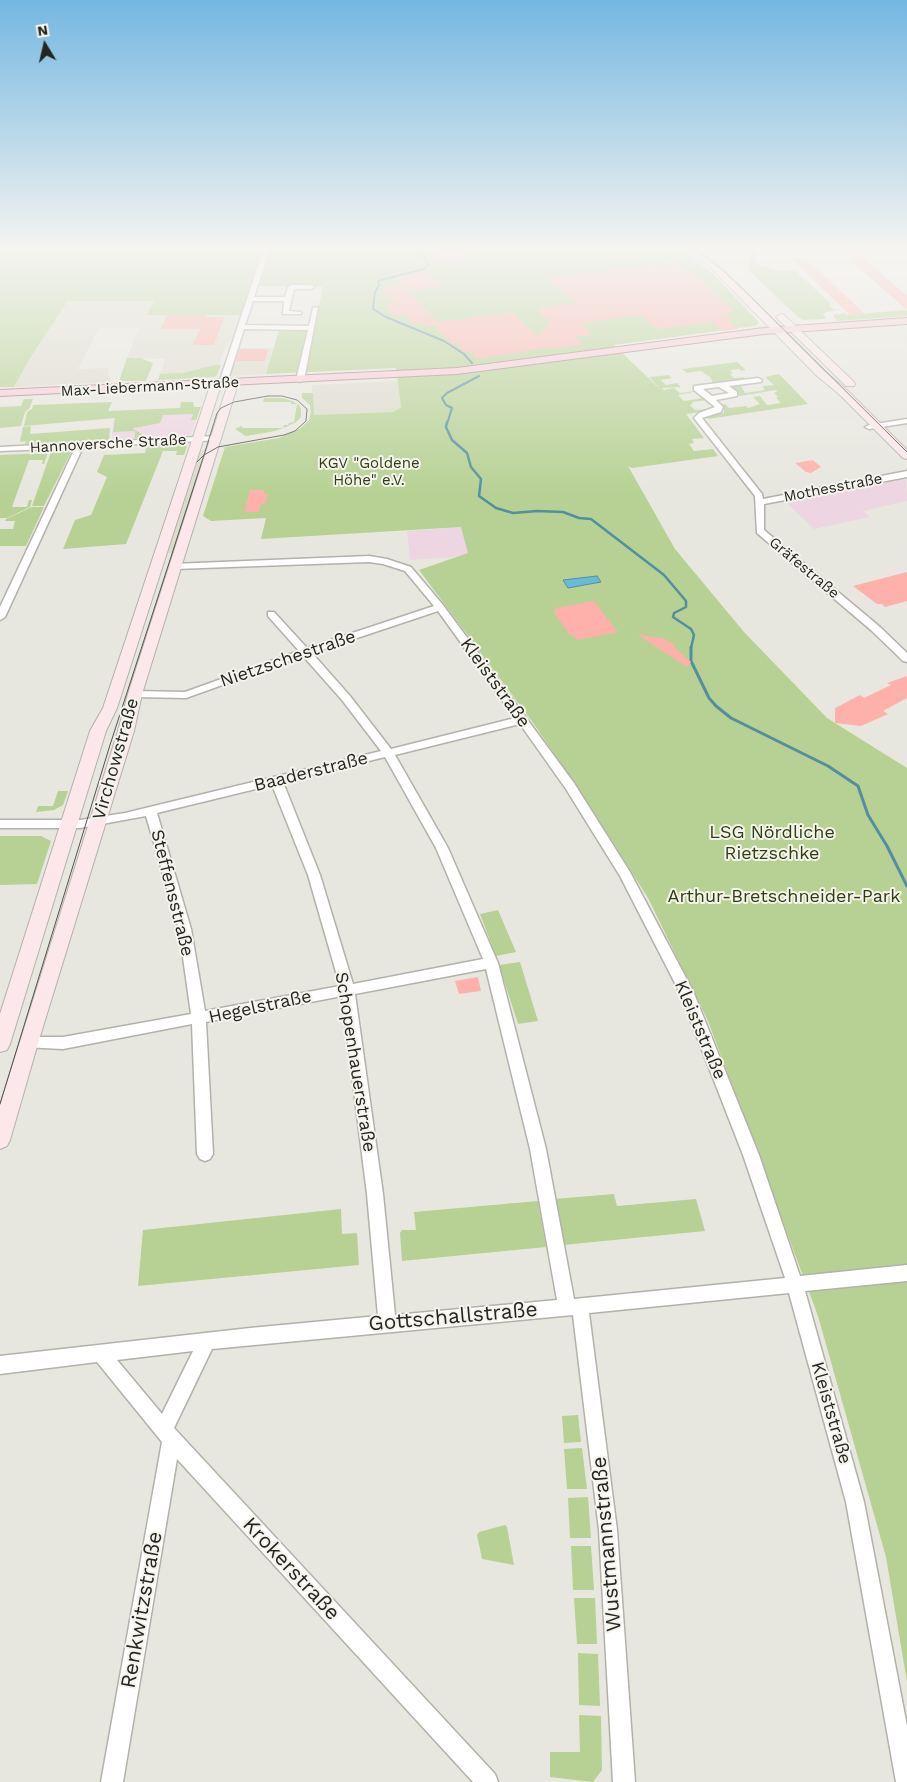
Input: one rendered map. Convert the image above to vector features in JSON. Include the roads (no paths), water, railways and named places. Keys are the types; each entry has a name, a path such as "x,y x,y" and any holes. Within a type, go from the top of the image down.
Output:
{"main road":[{"name":"Max-Liebermann-Straße","path":"0,394 457,371 768,331"},
{"path":"778,331 873,427 907,456"},
{"path":"795,331 907,441"},
{"name":"Virchowstraße","path":"0,1044 98,731 110,708 207,439 232,388 224,383 214,389 207,439 175,566 98,822 28,1043 0,1140"}],"street":[{"name":"Virchowstraße","path":"224,383 241,331"},
{"path":"300,380 311,331"},
{"path":"758,380 697,388 719,407 718,410 698,418 759,496 760,502"},
{"path":"710,399 734,394 728,388 719,385"},
{"path":"873,427 907,422"},
{"name":"Hannoversche Straße","path":"0,449 207,439"},
{"path":"0,617 80,445"},
{"name":"Mothesstraße","path":"760,502 907,474"},
{"name":"Gräfestraße","path":"760,502 760,531 876,629 907,659"},
{"name":"Kleiststraße","path":"175,566 369,559 384,560 408,569 440,607 570,786 626,875 686,991 751,1155 795,1284 855,1502 907,1782"},
{"name":"Nietzschestraße","path":"135,694 186,695 440,607"},
{"name":"Wustmannstraße","path":"271,614 346,698 388,753 440,844 491,963 538,1149 574,1307 608,1530 624,1782"},
{"name":"Baaderstraße","path":"0,824 98,822 151,812 522,720"},
{"name":"Schopenhauerstraße","path":"276,780 314,875 348,989 375,1194 386,1323"},
{"name":"Steffensstraße","path":"151,812 185,928 199,1019 205,1154"},
{"name":"Hegelstraße","path":"28,1043 63,1043 491,963"},
{"name":"Gottschallstraße","path":"0,1365 207,1341 574,1307 907,1273"},
{"name":"Renkwitzstraße","path":"112,1782 168,1434 207,1341"},
{"name":"Krokerstraße","path":"100,1353 168,1434 487,1782"}],"water":[{"path":"597,576 601,582 568,588 563,580"}],"waterway":[{"path":"420,331 444,341 464,354 472,363"},
{"path":"447,424 452,408 446,405 442,398 447,393 479,376"},
{"path":"447,422 446,427 452,440 467,453 471,467 481,479 479,496 496,508 513,513 537,511 563,512 579,518 591,519 664,575 686,601 686,607 674,613 673,617 691,629 694,635 691,648"},
{"path":"691,648 691,661 709,698 716,706 731,718 828,766 858,786 868,815 887,846 907,886"}],"tram line":[{"path":"785,331 907,452"},
{"path":"268,396 282,396 297,400 307,409 306,421 295,431 284,435 218,447 204,455 217,413 221,408 234,402 268,396"},
{"path":"0,1104 110,745 204,455"},
{"path":"197,462 204,455"}],"park label":[{"name":"KGV \"Goldene Höhe\" e.V.","path":"369,472"},
{"name":"LSG Nördliche Rietzschke","path":"772,843"},
{"name":"Arthur-Bretschneider-Park","path":"784,897"}]}
